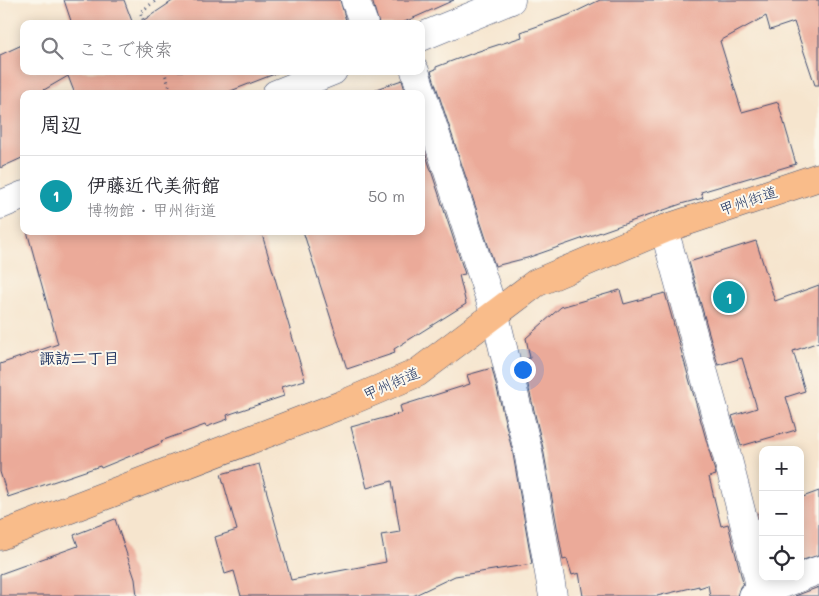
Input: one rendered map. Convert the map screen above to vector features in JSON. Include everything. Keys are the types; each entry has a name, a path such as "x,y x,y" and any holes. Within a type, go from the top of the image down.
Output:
{"highway":[{"name":"甲州街道","path":"0,536 341,405 417,373 536,283 664,229 819,177"}],"street":[{"path":"355,0 362,20"},
{"path":"425,35 511,0"},
{"path":"286,90 323,75"},
{"path":"416,75 421,90"},
{"path":"425,102 495,315 528,451 553,596"},
{"path":"0,205 20,197"},
{"path":"664,229 727,456 757,594 819,570"}],"path":[{"path":"143,20 140,12 157,0"},
{"path":"165,75 171,90"}],"building":[{"path":"64,0 124,0 132,20 71,20"},
{"path":"174,0 340,0 346,20 144,20"},
{"path":"372,0 454,0 409,20 378,20"},
{"path":"600,0 819,0 819,85 815,85 794,22 770,30 766,16 720,41 742,112 778,102 796,164 701,192 703,198 527,258 495,266 431,71 436,69 436,67 476,52 522,37 521,32 569,15"},
{"path":"20,46 20,75 272,75 233,90 73,90 68,76 44,90 20,90 20,159 0,168 0,55"},
{"path":"402,80 405,90 376,90"},
{"path":"425,152 465,274 459,275 466,304 394,349 395,353 347,369 304,235 425,235"},
{"path":"28,235 262,235 305,380 281,387 284,396 227,415 228,419 161,441 162,443 101,468 100,466 8,497 0,472 0,364 58,344"},
{"path":"756,241 775,301 819,285 819,342 793,351 805,391 786,397 796,430 741,446 732,416 757,408 742,358 718,365 689,262"},
{"path":"620,290 624,304 665,293 716,475 709,477 721,526 728,524 743,583 737,596 710,596 708,585 657,596 583,596 579,573 572,575 567,559 563,560 543,448 522,360 530,358 526,338 561,307"},
{"path":"492,368 513,454 532,564 455,576 413,596 241,596 234,571 225,574 215,537 237,530 221,474 259,464 291,580 386,562 381,535 400,532 392,481 367,488 351,427 402,413 400,406 470,384 467,375"},
{"path":"819,491 819,555 804,560 804,536 804,497"},
{"path":"115,519 135,579 137,596 0,596 0,574 78,546 74,535"},
{"path":"819,587 819,596 795,596"}],"place":[{"name":"伊藤近代美術館","path":"729,297"}],"district":[{"name":"諏訪二丁目","path":"79,357"}]}
